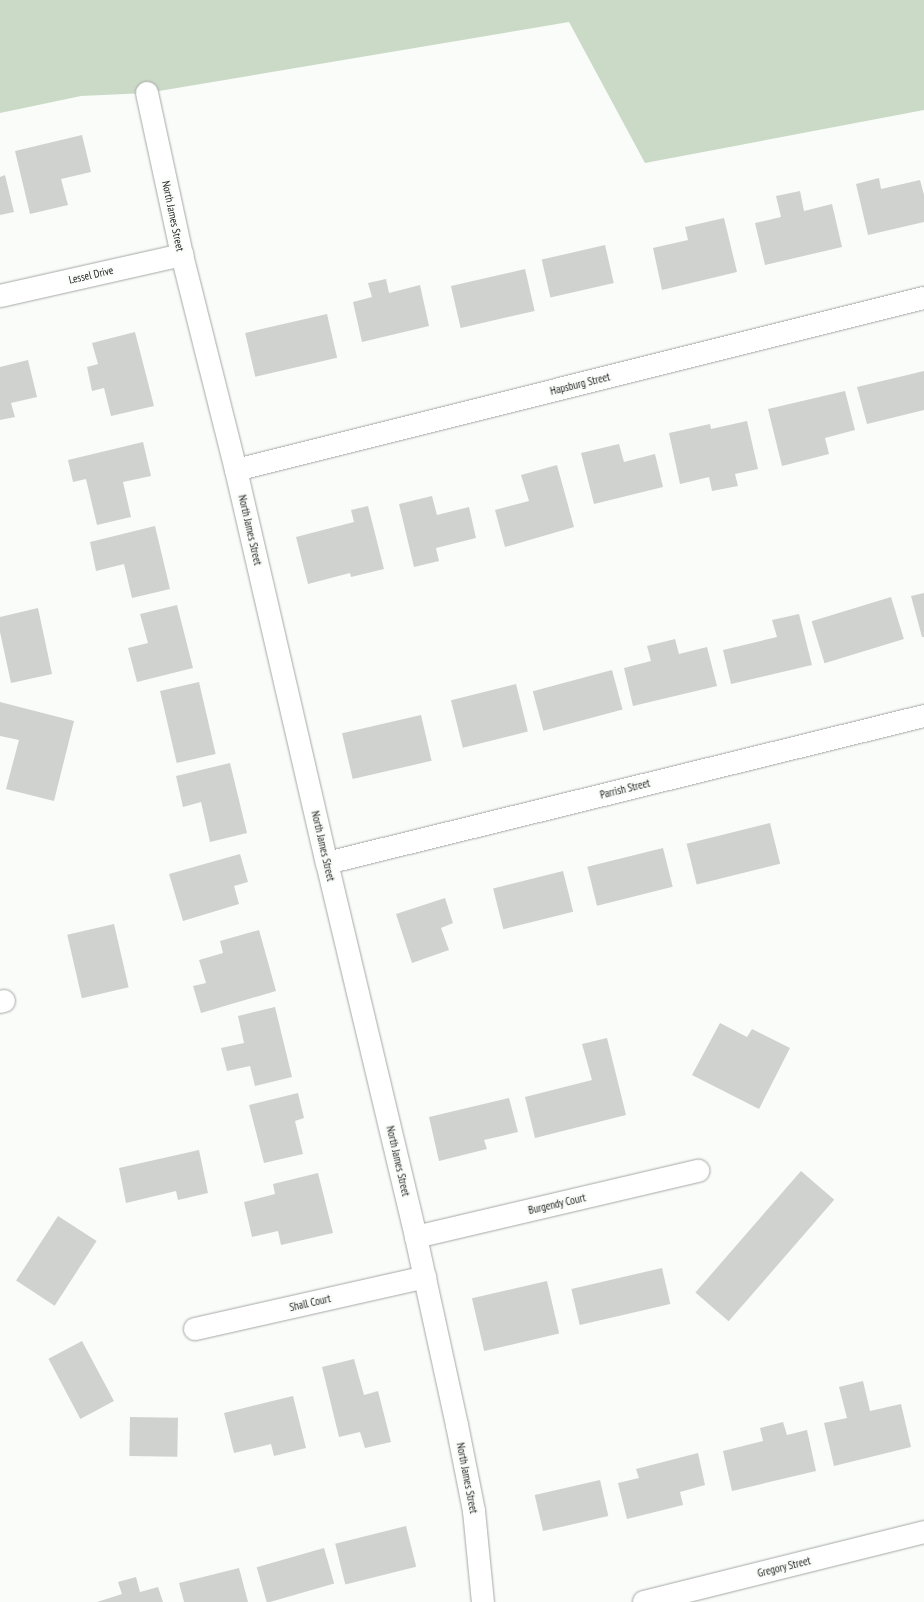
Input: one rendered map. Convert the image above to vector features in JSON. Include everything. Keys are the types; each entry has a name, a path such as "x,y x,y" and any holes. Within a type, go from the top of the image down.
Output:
{"street":[{"name":"North James Street","path":"147,93 182,255 236,470 425,1277 474,1511 483,1602"},
{"name":"Lessel Drive","path":"0,296 182,255"},
{"name":"Hapsburg Street","path":"236,470 924,298"},
{"name":"Parrish Street","path":"327,863 924,716"},
{"name":"Burgendy Court","path":"416,1238 698,1171"},
{"name":"Shall Court","path":"196,1329 425,1277"},
{"name":"Gregory Street","path":"644,1602 924,1532"}],"green space":[{"path":"0,0 924,0 924,110 645,163 569,22 147,93 81,96 0,113"}],"building":[{"path":"82,135 91,172 61,179 68,205 30,214 15,151"},
{"path":"5,175 14,212 0,215 0,177"},
{"path":"879,178 881,189 920,180 924,195 924,222 868,235 856,184"},
{"path":"800,191 804,211 832,204 842,247 765,265 755,223 781,217 776,196"},
{"path":"724,218 737,272 662,290 653,248 688,240 685,227"},
{"path":"605,245 614,283 550,298 542,260"},
{"path":"525,269 535,311 461,328 451,286"},
{"path":"386,279 389,293 420,285 429,326 362,342 353,302 372,297 368,283"},
{"path":"327,314 337,358 255,377 245,333"},
{"path":"135,332 154,406 111,416 104,388 92,391 87,367 98,364 92,343"},
{"path":"28,360 37,397 11,403 15,417 0,420 0,367"},
{"path":"924,371 924,410 867,424 857,387"},
{"path":"845,391 855,430 825,438 829,454 782,466 768,409"},
{"path":"747,421 758,469 735,474 738,486 712,491 709,477 680,484 669,433 710,424 711,429"},
{"path":"143,442 151,476 123,482 131,517 97,525 86,479 73,482 68,460"},
{"path":"619,444 624,462 655,454 663,487 594,504 581,453"},
{"path":"557,465 574,527 505,547 495,510 529,501 521,475"},
{"path":"432,496 437,515 469,507 476,538 436,548 439,561 414,567 399,504"},
{"path":"368,506 384,569 351,577 350,573 308,584 296,537 354,522 351,510"},
{"path":"155,526 170,589 132,598 124,564 96,571 90,542"},
{"path":"924,593 924,637 922,637 911,596"},
{"path":"891,597 904,639 824,663 812,621"},
{"path":"177,605 193,668 137,682 128,648 148,643 140,614"},
{"path":"38,608 52,674 11,683 0,632 0,617"},
{"path":"799,614 812,665 731,684 723,650 777,637 772,620"},
{"path":"675,639 679,654 707,647 717,686 633,706 624,668 651,661 647,646"},
{"path":"612,670 623,710 543,731 533,691"},
{"path":"199,682 216,754 177,763 160,691"},
{"path":"516,684 528,732 463,748 451,700"},
{"path":"0,702 74,721 54,801 6,789 19,740 0,736"},
{"path":"421,715 432,761 353,779 342,733"},
{"path":"230,763 247,833 210,842 201,802 183,807 176,776"},
{"path":"770,823 780,864 697,885 687,844"},
{"path":"663,848 673,887 597,906 587,867"},
{"path":"240,854 248,882 234,886 239,904 183,921 169,874"},
{"path":"563,871 573,912 503,929 493,888"},
{"path":"445,898 453,923 441,928 449,950 412,963 396,914"},
{"path":"114,924 129,987 82,998 67,935"},
{"path":"259,930 276,991 201,1013 193,986 206,983 199,960 223,953 220,941"},
{"path":"275,1007 292,1077 255,1086 250,1066 227,1071 221,1048 244,1043 238,1016"},
{"path":"720,1023 747,1037 752,1029 790,1048 759,1109 692,1075"},
{"path":"607,1038 626,1115 535,1138 525,1097 592,1080 582,1044"},
{"path":"298,1093 304,1118 295,1121 303,1154 264,1163 249,1105"},
{"path":"509,1098 518,1132 484,1140 487,1149 439,1161 429,1117"},
{"path":"199,1150 208,1193 178,1200 176,1191 126,1203 119,1168"},
{"path":"801,1171 834,1200 729,1321 695,1293"},
{"path":"318,1173 333,1233 281,1245 278,1231 252,1237 244,1202 275,1194 273,1184"},
{"path":"58,1216 97,1241 55,1306 16,1281"},
{"path":"662,1268 670,1304 580,1325 571,1289"},
{"path":"547,1281 559,1334 484,1351 472,1298"},
{"path":"82,1341 114,1401 80,1419 48,1359"},
{"path":"354,1359 364,1395 378,1391 391,1442 365,1448 360,1432 339,1437 322,1367"},
{"path":"863,1381 870,1411 901,1404 911,1447 834,1466 824,1423 847,1418 839,1387"},
{"path":"293,1396 306,1448 274,1456 271,1444 234,1453 224,1413"},
{"path":"130,1417 178,1418 177,1457 129,1456"},
{"path":"783,1422 787,1435 807,1430 816,1471 732,1491 723,1451 763,1441 760,1428"},
{"path":"698,1453 705,1485 680,1492 683,1505 627,1519 618,1483 639,1478 636,1469"},
{"path":"600,1480 608,1516 543,1531 535,1495"},
{"path":"406,1526 416,1567 345,1584 335,1544"},
{"path":"324,1548 334,1584 267,1602 257,1567"},
{"path":"239,1568 248,1602 184,1602 179,1583"},
{"path":"136,1577 140,1592 158,1587 163,1602 97,1602 122,1594 118,1582"}]}
